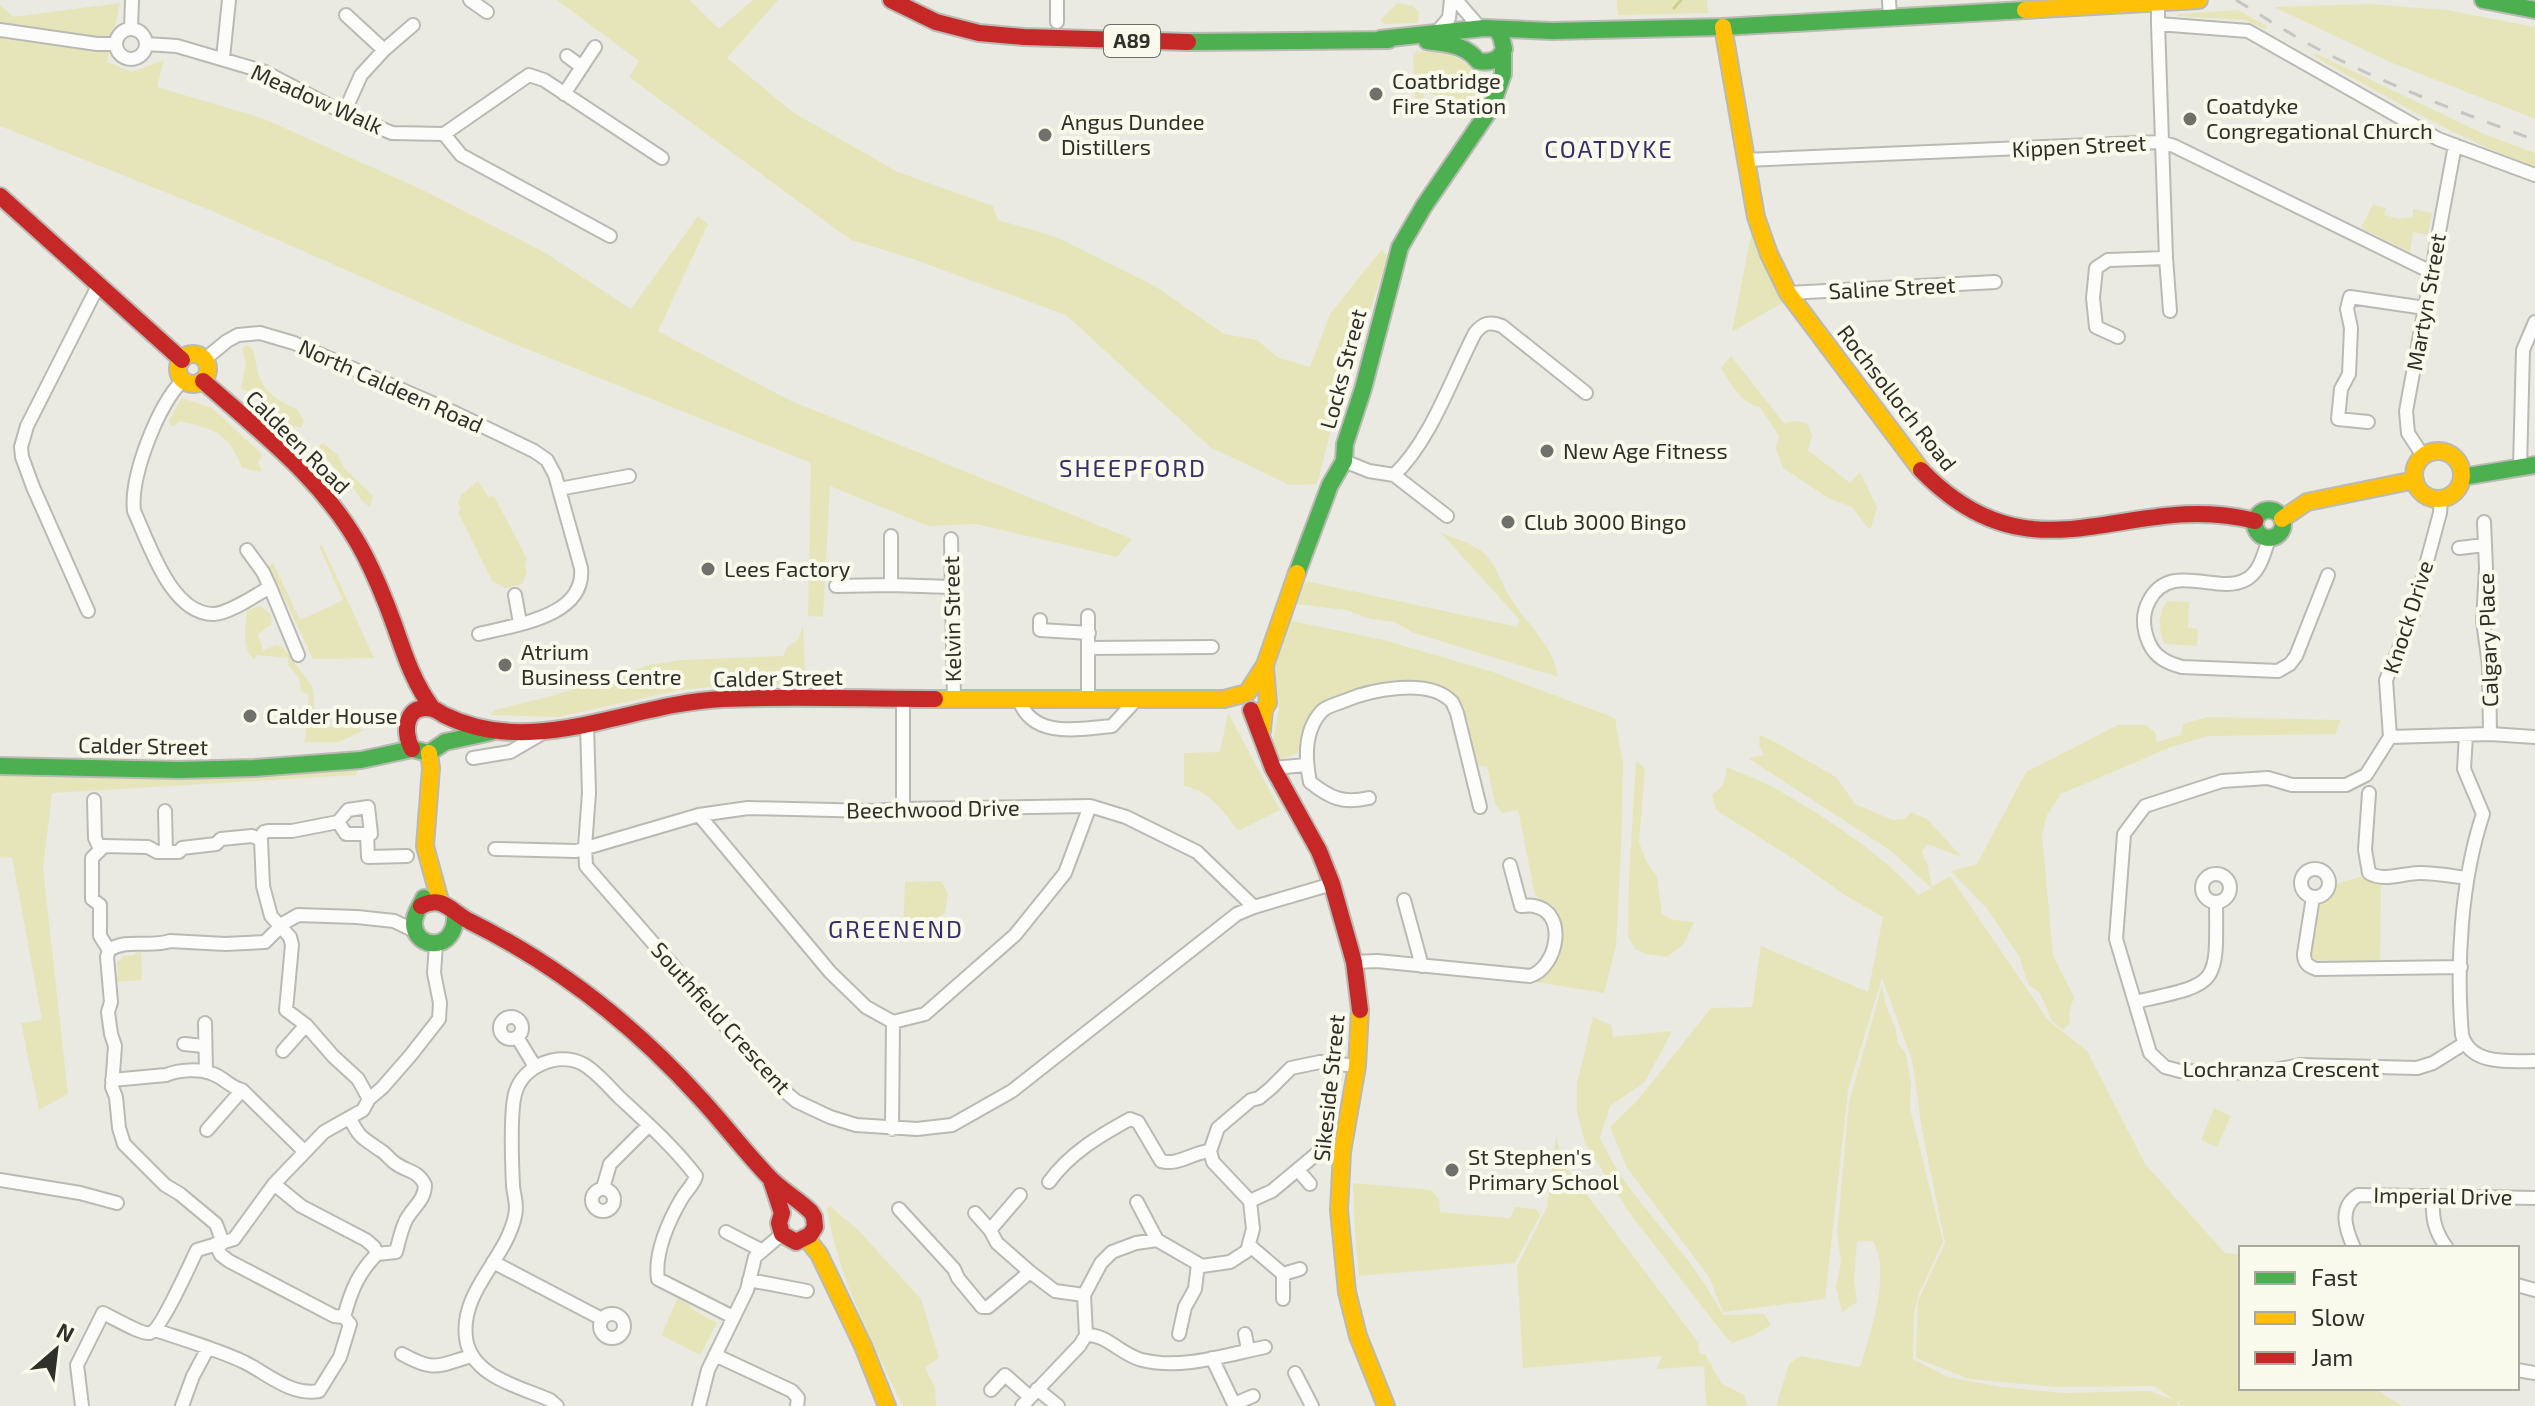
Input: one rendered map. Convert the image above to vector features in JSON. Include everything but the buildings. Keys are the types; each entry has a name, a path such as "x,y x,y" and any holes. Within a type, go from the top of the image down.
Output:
{"street":[{"path":"131,29 132,0"},
{"path":"223,58 229,0"},
{"path":"470,0 487,12"},
{"name":"A89","path":"891,0 952,27 1012,38 1175,42 1439,41 1470,51 1484,64"},
{"path":"1057,0 1057,22"},
{"path":"1437,32 1449,18 1453,0 1485,29 1503,36 1504,50"},
{"path":"1889,0 1890,18"},
{"path":"1470,51 1470,39 1485,29 1552,31 1723,27 2199,0"},
{"path":"2483,0 2535,10"},
{"path":"2170,1 2158,24 2170,311"},
{"path":"346,15 384,50"},
{"path":"2158,24 2248,31 2425,131 2535,175"},
{"path":"344,113 361,75 413,25"},
{"name":"Rochsolloch Road","path":"1723,27 1761,236 1788,293 1916,465 1959,504 1975,513 2028,531 2077,530 2198,512 2219,512 2255,521 2260,512 2267,510 2275,511 2282,519"},
{"path":"131,29 143,35 146,44 138,57 128,58 120,53 116,44 121,33 131,29"},
{"name":"A89","path":"1380,39 1485,29"},
{"path":"0,30 116,44"},
{"path":"1494,100 1494,86 1484,64 1495,62 1504,50 1522,38 1552,31"},
{"name":"Meadow Walk","path":"146,44 177,46 265,72 344,113 392,133 444,134"},
{"path":"564,94 595,47"},
{"name":"Locks Street","path":"1254,700 1279,621 1326,496 1344,461 1345,444 1363,389 1400,247 1424,206 1483,121 1503,74 1504,50"},
{"path":"567,56 582,67"},
{"path":"610,236 461,155 444,134 529,75 544,80 662,158"},
{"name":"Kippen Street","path":"1745,160 2161,142 2431,272"},
{"name":"Martyn Street","path":"2423,456 2408,433 2406,411 2455,145"},
{"path":"0,196 182,360"},
{"path":"2118,337 2096,327 2093,298 2096,268 2108,260 2166,258"},
{"name":"Saline Street","path":"1788,293 1995,282"},
{"path":"88,611 33,487 21,447 27,426 99,284"},
{"path":"2368,422 2338,419 2341,389 2349,374 2351,328 2347,309 2350,297 2425,308"},
{"path":"2462,477 2528,466 2523,350 2535,322"},
{"path":"1394,475 1424,437 1475,333 1484,324 1502,326 1586,393"},
{"name":"North Caldeen Road","path":"205,359 238,335 260,333 294,343 453,412 547,460 555,475 582,573 577,594 557,611 479,634"},
{"path":"194,354 205,359 209,368 203,381 196,384 183,380 178,370 182,360 194,354"},
{"path":"183,380 170,392 137,469 132,497 134,511 173,592 188,607 213,614 241,604 270,587"},
{"name":"Caldeen Road","path":"203,381 300,469 352,534 395,626 409,673 412,713"},
{"path":"2430,452 2446,452 2458,462 2462,477 2455,491 2441,498 2427,496 2417,487 2415,467 2423,456 2430,452"},
{"path":"1344,461 1369,471 1394,475 1447,516"},
{"path":"559,489 629,476"},
{"path":"2255,521 2259,534 2269,539 2282,531 2282,519 2307,502 2415,480"},
{"name":"Knock Drive","path":"2390,737 2386,680 2412,617 2440,513 2441,498"},
{"name":"Calgary Place","path":"2484,522 2483,621 2489,665 2490,734"},
{"path":"891,536 891,585"},
{"name":"Kelvin Street","path":"951,539 954,699"},
{"path":"2269,539 2259,568 2248,579 2233,583 2176,580 2162,586 2151,596 2145,608 2145,632 2157,656 2182,667 2278,671 2296,656 2328,575"},
{"name":"Calgary Place","path":"2459,548 2485,545"},
{"path":"247,550 263,572 298,655"},
{"path":"836,586 951,587"},
{"path":"515,595 520,623"},
{"path":"1088,616 1088,700"},
{"path":"1040,620 1040,630 1089,633"},
{"path":"1190,632 1190,647"},
{"path":"1088,648 1212,647"},
{"name":"Caldeen Road","path":"409,673 419,691 439,712"},
{"path":"1369,798 1352,802 1327,796 1310,782 1306,765 1309,731 1323,709 1353,697 1404,687 1435,692 1452,702 1480,807"},
{"name":"Calder Street","path":"0,766 179,770 361,760 415,745 493,732 542,733 656,707 721,699 1254,700"},
{"path":"903,699 903,809"},
{"path":"1019,700 1025,715 1042,727 1078,728 1112,726 1137,699"},
{"name":"Sikeside Street","path":"1254,700 1261,740 1314,841 1332,884 1354,962 1360,1002 1357,1066 1342,1152 1339,1210 1342,1252 1347,1292 1358,1336 1386,1406"},
{"name":"Calder Street","path":"412,713 418,710 439,712 493,732"},
{"path":"439,712 449,729 445,742"},
{"path":"412,713 405,726 431,768 425,846 440,901"},
{"name":"Southfield Crescent","path":"587,725 589,793 586,866 776,1084 796,1101 856,1125 892,1129 952,1125 1012,1091 1237,914 1332,884"},
{"name":"Calder Street","path":"473,758 510,752 542,733"},
{"path":"2390,737 2490,734 2535,737"},
{"path":"2466,735 2464,769 2483,814 2467,878 2461,967 2465,1043 2478,1055 2490,1060 2535,1061"},
{"name":"Lochranza Crescent","path":"2390,737 2366,775 2346,785 2292,785 2268,778 2222,781 2145,806 2124,834 2116,939 2150,1053 2172,1070 2260,1073 2300,1065 2417,1068 2433,1063 2465,1043"},
{"path":"1273,768 1306,765"},
{"path":"2369,793 2365,850 2369,873 2386,877 2420,873 2467,878"},
{"path":"94,800 95,838 100,849"},
{"path":"699,815 830,972 866,1007 893,1022 925,1014 1015,935 1065,873 1090,806"},
{"name":"Beechwood Drive","path":"495,849 576,851 699,815 748,808 873,811 1090,806 1126,817 1197,852 1254,907"},
{"path":"259,839 268,831 292,831 338,822 348,810 368,807 371,834 346,834 338,822"},
{"path":"165,811 166,852"},
{"path":"367,834 368,857 407,856"},
{"path":"109,950 100,936 100,905 92,899 92,858 104,846 148,847 157,852 166,852 216,844 221,839 252,836 259,839 263,846 263,886 271,916 290,937 292,945 286,1010 306,1025 358,1079 369,1099"},
{"path":"415,931 414,918 426,893 428,861"},
{"path":"1354,962 1377,961 1530,976 1538,974 1548,963 1556,942 1553,923 1541,909 1521,906 1510,865"},
{"path":"2313,897 2304,954 2309,966 2316,969 2461,967"},
{"path":"1404,900 1422,966"},
{"path":"319,1391 340,1357 350,1324 344,1317 334,1316 221,1255 216,1224 165,1185 124,1144 112,1080 115,1046 108,1012 111,1002 107,957 109,950 119,944 265,942 298,915 394,921 436,944 449,939 456,928 452,908 440,901 427,903 394,921"},
{"path":"2135,1002 2191,989 2206,980 2216,957 2216,902"},
{"path":"455,914 561,973 633,1028 727,1127 771,1180 812,1214 814,1230 807,1239 796,1242 782,1234 779,1223 782,1213 771,1180"},
{"path":"453,934 501,937"},
{"path":"82,1406 77,1365 103,1313 143,1332 155,1330 175,1299 197,1250 234,1239 274,1184 324,1132 363,1110 369,1099 410,1056 439,1019 440,1003 434,973 436,944"},
{"path":"892,1129 893,1022"},
{"path":"205,1023 206,1072"},
{"path":"283,1051 306,1025"},
{"path":"517,1037 534,1065"},
{"path":"184,1044 204,1046"},
{"path":"557,1406 486,1372 472,1356 466,1339 467,1316 476,1290 510,1232 515,1216 515,1092 534,1065 567,1060 582,1064 649,1125 696,1176 679,1202 665,1234 657,1269 658,1279 733,1317"},
{"path":"1137,1202 1157,1240 1202,1266 1230,1262 1247,1251 1253,1229 1250,1201 1213,1162 1210,1151 1218,1128 1251,1100 1259,1098 1291,1068 1320,1062 1357,1066"},
{"path":"112,1080 174,1072 214,1074 231,1088 242,1090 305,1152"},
{"path":"207,1130 242,1090"},
{"path":"344,1317 361,1271 377,1254 396,1252 401,1231 422,1199 425,1185 416,1172 394,1163 384,1152 364,1141 350,1118"},
{"path":"1049,1182 1077,1151 1130,1119 1138,1122 1161,1161 1170,1164 1199,1151 1210,1151"},
{"path":"603,1188 610,1164 649,1125"},
{"path":"1250,1201 1272,1191 1320,1151"},
{"path":"1051,1153 1063,1163"},
{"path":"1298,1170 1310,1184"},
{"path":"0,1180 80,1193 117,1203"},
{"path":"274,1184 301,1206 366,1240 377,1254"},
{"name":"Imperial Drive","path":"2353,1246 2345,1217 2352,1199 2366,1194 2535,1198"},
{"path":"990,1230 1020,1195"},
{"path":"2433,1197 2432,1216 2436,1232 2446,1246"},
{"path":"782,1213 791,1207 803,1207"},
{"path":"899,1209 954,1269 982,1307 988,1307 1030,1272"},
{"path":"975,1213 997,1243 1055,1291 1084,1295"},
{"path":"726,1232 761,1250"},
{"path":"699,1406 708,1370 747,1290 755,1257 782,1234"},
{"path":"807,1239 819,1254 863,1346 886,1404"},
{"path":"1030,1397 1086,1335 1084,1295 1101,1263 1112,1252 1136,1243 1157,1240"},
{"path":"1249,1245 1283,1274 1283,1299"},
{"path":"493,1262 602,1319"},
{"path":"1179,1336 1185,1307 1195,1289 1198,1264"},
{"path":"1283,1274 1300,1269"},
{"path":"782,1285 786,1271"},
{"path":"749,1280 807,1291"},
{"path":"155,1330 245,1363 278,1383 319,1391"},
{"path":"1245,1334 1248,1350"},
{"path":"1086,1335 1096,1335 1127,1355 1144,1361 1172,1364 1265,1347"},
{"path":"182,1406 208,1348"},
{"path":"418,1362 425,1350"},
{"path":"402,1354 436,1368 472,1356"},
{"path":"715,1355 792,1391 798,1398 797,1406"},
{"path":"1212,1358 1234,1404 1253,1396"},
{"path":"1295,1373 1312,1406"},
{"path":"991,1390 1005,1375 1030,1397 1058,1406"},
{"path":"319,1391 324,1406"}],"green space":[{"path":"557,0 690,0 719,29 753,0 778,0 727,58 794,113 898,172 993,206 998,220 1056,237 1155,286 1224,334 1257,340 1279,358 1310,367 1330,314 1381,250 1388,256 1331,429 1317,484 1289,485 1210,447 1066,315 910,258 851,240 629,77 639,61"},
{"path":"1617,0 1707,0 1708,13 1618,15"},
{"path":"120,3 107,62 132,72 164,60 157,87 262,118 425,191 544,252 631,309 698,216 708,224 658,331 789,400 1132,539 1117,557 976,524 928,526 830,486 823,617 808,616 811,463 500,338 212,211 0,126 0,5 13,17"},
{"path":"1397,3 1413,6 1419,12 1418,23 1384,24 1380,20"},
{"path":"2369,4 2447,10 2535,27 2535,119 2390,62 2274,7"},
{"path":"2238,10 2267,26 2265,29 2245,20 2177,14"},
{"path":"1416,51 1453,56 1471,68 1480,84 1481,94 1474,115 1451,110 1449,104 1434,101 1435,95 1424,92 1423,99 1415,98 1413,56"},
{"path":"2317,54 2484,134 2535,153 2535,167 2421,116 2312,55"},
{"path":"2373,204 2386,208 2384,215 2399,219 2413,217 2413,209 2432,213 2428,235 2413,232 2410,252 2361,228"},
{"path":"1752,230 1784,302 1732,332"},
{"path":"246,345 252,348 259,376 266,388 283,403 297,409 304,421 301,428 286,424 262,396 241,389 246,364 242,349"},
{"path":"1731,356 1784,423 1799,421 1808,424 1812,436 1808,450 1850,483 1860,472 1877,507 1871,528 1852,507 1828,498 1783,468 1776,449 1779,436 1760,407 1742,397 1721,368"},
{"path":"182,398 212,408 263,455 258,462 262,472 242,468 225,439 211,430 179,421 173,427 168,422"},
{"path":"323,443 338,455 344,468 373,496 370,507 317,448"},
{"path":"478,481 488,497 494,496 527,559 527,573 522,584 505,588 492,581 458,512 461,509 458,503 461,495"},
{"path":"1440,532 1476,547 1486,555 1516,607 1551,654 1558,677 1414,633 1394,622 1367,618 1346,610 1296,604 1306,581 1518,627 1519,619"},
{"path":"322,545 374,658 313,659 269,566 273,563 300,620 343,600 319,546"},
{"path":"2167,601 2189,602 2188,627 2198,629 2197,646 2165,644 2160,622"},
{"path":"261,606 271,615 272,624 258,634 263,651 275,645 282,646 312,686 317,727 343,727 345,724 365,730 339,742 305,742 309,694 301,692 299,678 288,665 288,658 256,655 255,660 247,650 247,610"},
{"path":"1287,620 1384,640 1493,672 1615,718 1623,764 1621,851 1616,945 1604,993 1536,982 1550,967 1562,941 1556,911 1535,895 1518,810 1502,813 1495,803 1487,766 1474,766 1452,697 1426,683 1397,680 1325,703 1305,726 1298,753 1279,760 1272,746 1279,710 1275,665"},
{"path":"803,626 805,670 795,670 791,684 680,690 558,717 490,715 495,710 555,695 649,665 682,660 783,656 787,647 798,640"},
{"path":"1228,713 1280,810 1238,831 1208,797 1184,786 1184,753 1220,752"},
{"path":"2207,717 2341,720 2335,734 2208,736 2171,747 2061,794 2047,815 2042,835 2053,956 2074,997 2069,1013 2070,1024 2063,1030 2052,1021 2040,993 2028,984 2019,956 1988,910 1951,871 1977,864 2026,772 2118,725 2145,725 2155,732 2157,742 2181,735 2183,724"},
{"path":"1760,735 1836,777 1855,804 1893,820 1905,819 1911,812 1927,819 1962,857 1927,844 1922,852 1932,887 1950,876 2048,1020 2087,1051 2145,1164 2225,1253 2239,1255 2239,1390 2377,1390 2402,1406 2183,1406 2175,1400 2180,1406 1776,1406 1789,1364 1800,1356 1860,1367 1871,1330 1879,1290 1878,1253 1873,1241 1857,1242 1854,1279 1857,1302 1842,1312 1836,1287 1841,1262 1837,1234 1849,1102 1882,986 1898,1043 1906,1054 1911,1084 1910,1108 1943,1242 1919,1293 1914,1314 1913,1359 1948,1377 2002,1387 2064,1393 2149,1391 2174,1400 2154,1386 2055,1387 1969,1379 1916,1358 1918,1301 1945,1243 1922,1130 1912,1060 1882,978 1848,1090 1825,1299 1723,1312 1709,1277 1627,1168 1610,1127 1637,1101 1711,1008 1752,1007 1761,946 1868,992 1883,917 1716,810 1712,794 1724,783 1726,767 1772,787 1834,824 1888,865 1918,895 1931,888 1891,851 1748,758 1764,755 1759,745"},
{"path":"1636,761 1645,769 1639,842 1646,861 1657,877 1662,914 1674,920 1694,922 1684,944 1667,957 1636,950 1628,937"},
{"path":"359,767 356,775 52,793 43,868 68,1094 39,1110 21,1023 42,1020 12,857 0,858 0,774 90,777"},
{"path":"2359,877 2381,883 2380,962 2315,960 2309,953 2321,904 2330,897 2336,884"},
{"path":"941,881 948,893 945,914 903,929 905,882"},
{"path":"141,952 142,980 115,982 117,963 124,956"},
{"path":"1593,1017 1611,1025 1613,1037 1672,1031 1645,1082 1610,1106 1600,1137 1629,1187 1690,1263 1723,1315 1764,1314 1771,1325 1754,1335 1732,1343 1721,1331 1628,1211 1585,1143 1577,1112 1577,1084"},
{"path":"2214,1108 2231,1116 2217,1147 2201,1140"},
{"path":"1556,1136 1563,1163 1698,1342 1700,1354 1705,1354 1721,1383 1744,1395 1747,1406 1706,1406 1704,1366 1656,1369 1662,1356 1523,1368 1517,1266 1547,1207"},
{"path":"1353,1183 1431,1190 1439,1199 1440,1212 1510,1218 1515,1207 1536,1209 1540,1215 1515,1263 1359,1276"},
{"path":"831,1207 859,1231 921,1299 939,1358 925,1368 935,1387 936,1406 903,1406 900,1401 847,1283 832,1234 827,1208"},
{"path":"678,1298 717,1323 700,1355 661,1335"}],"waterway":[{"path":"1674,8 1681,0"}],"railway":[{"path":"2236,0 2309,44 2372,75 2535,140"}],"traffic: fast":[{"path":"2483,0 2535,10"},
{"path":"1380,39 1484,28 1552,31 1723,27 2025,10"},
{"path":"1427,41 1455,46 1478,61 1490,61 1497,59 1504,49 1496,30"},
{"path":"1188,42 1389,40"},
{"path":"1297,573 1330,485 1344,461 1345,444 1363,389 1400,247 1491,108 1503,74 1503,54"},
{"path":"2462,477 2535,465"},
{"path":"2269,510 2279,514 2283,524 2279,534 2269,538 2259,534 2255,524 2259,514 2269,510"},
{"path":"0,766 179,770 254,768 361,760 412,749 429,753 445,742 491,732"},
{"path":"424,898 414,923 416,932 428,942 443,941 449,936 454,927 455,914"}],"traffic: slow":[{"path":"2025,10 2199,0"},
{"path":"1723,27 1756,217 1769,254 1788,293 1921,470"},
{"path":"193,354 204,358 208,369 204,380 193,384 182,380 178,369 182,358 193,354"},
{"path":"2438,451 2455,458 2462,475 2455,492 2438,499 2421,492 2414,475 2421,458 2438,451"},
{"path":"2282,519 2307,502 2415,480"},
{"path":"935,699 1224,699 1247,693 1265,665 1297,573"},
{"path":"1262,730 1264,709 1268,703 1265,667"},
{"path":"429,753 431,768 425,846 440,901"},
{"path":"1360,1010 1357,1066 1342,1152 1339,1210 1347,1292 1358,1336 1386,1406"},
{"path":"807,1239 819,1254 863,1346 887,1406"}],"traffic: jam":[{"path":"891,0 936,22 979,33 1188,42"},
{"path":"0,196 182,360"},
{"path":"203,381 292,460 349,528 377,581 415,680 433,709"},
{"path":"1921,470 1963,505 2004,524 2044,530 2209,514 2255,521"},
{"path":"412,749 407,734 409,720 412,714 424,708 478,727 513,732 547,731 687,703 723,699 935,699"},
{"path":"1251,710 1273,768 1319,851 1332,884 1354,962 1360,1010"},
{"path":"421,906 441,903 502,938 564,977 621,1022 675,1071 769,1177 811,1212 815,1227 810,1235 796,1242 782,1234 779,1223 782,1213 771,1180"}],"place":[{"name":"Coatbridge Fire Station","path":"1376,94"},
{"name":"Coatdyke Congregational Church","path":"2190,119"},
{"name":"Angus Dundee Distillers","path":"1045,135"},
{"name":"New Age Fitness","path":"1547,451"},
{"name":"Club 3000 Bingo","path":"1508,522"},
{"name":"Lees Factory","path":"708,569"},
{"name":"Atrium Business Centre","path":"505,665"},
{"name":"Calder House","path":"250,716"},
{"name":"St Stephen's Primary School","path":"1452,1170"}],"district":[{"name":"COATDYKE","path":"1609,150"},
{"name":"SHEEPFORD","path":"1133,469"},
{"name":"GREENEND","path":"896,930"}]}
